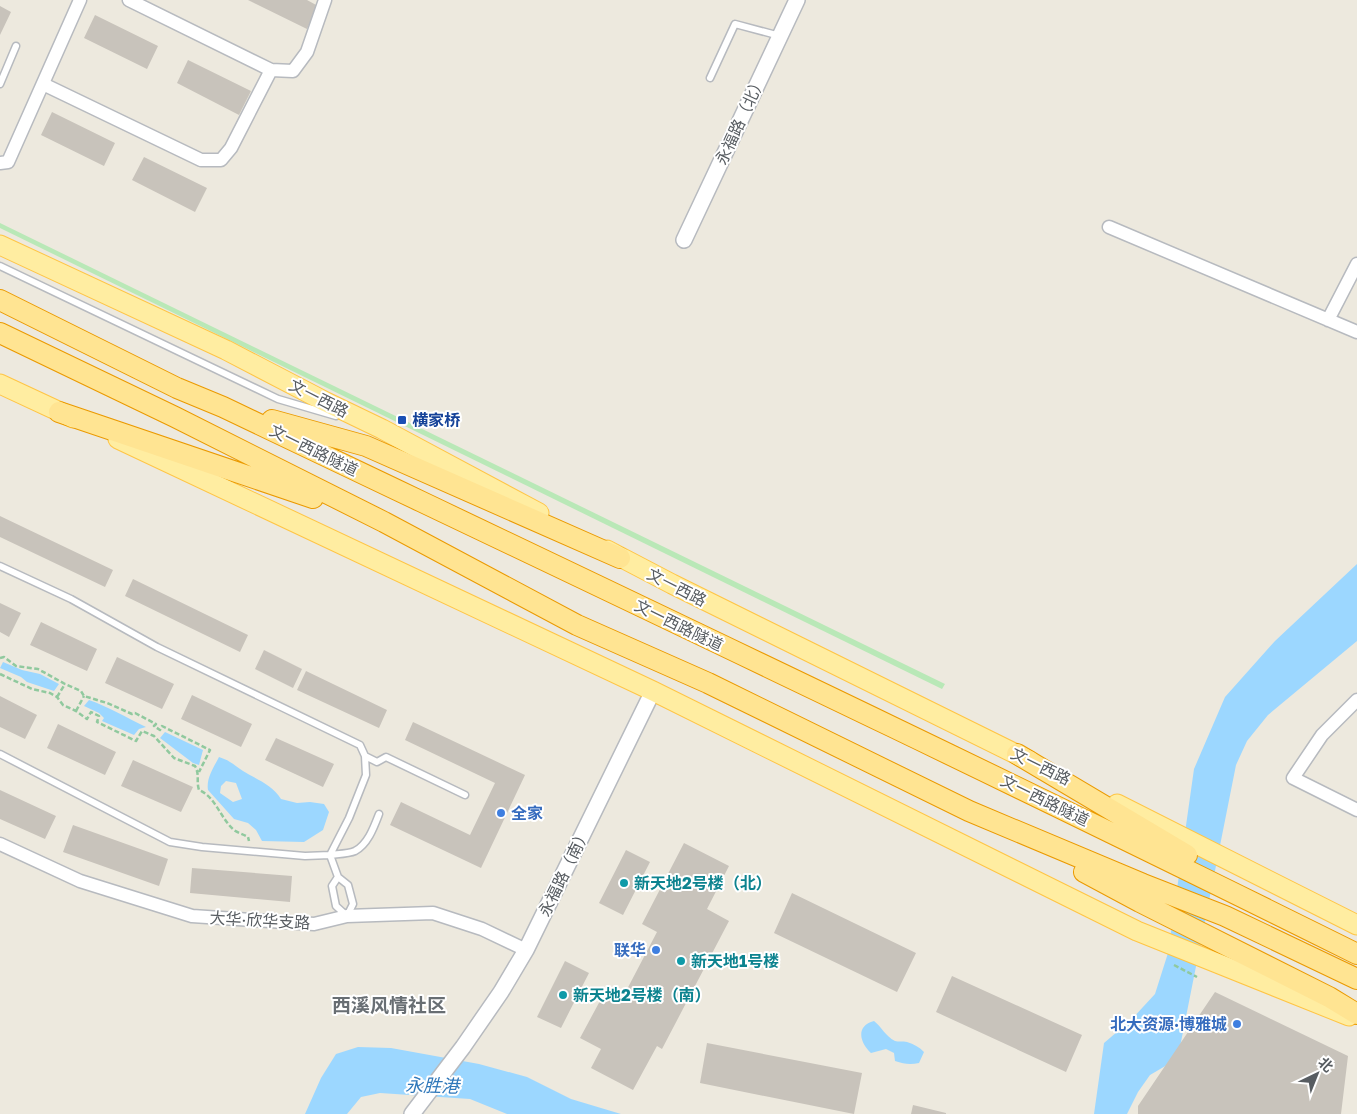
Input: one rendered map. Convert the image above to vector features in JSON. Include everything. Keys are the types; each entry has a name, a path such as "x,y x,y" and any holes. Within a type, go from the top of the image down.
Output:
{"highway":[{"name":"文一西路隧道","path":"0,300 177,388 223,407 1169,845 1229,884 1301,926 1357,954"},
{"name":"文一西路隧道","path":"0,333 175,417 384,522 576,625 708,683 1141,893 1225,916 1357,980"},
{"path":"223,407 366,446 620,558"},
{"path":"60,412 384,522"},
{"path":"1017,754 1169,845"},
{"path":"1141,893 1219,942 1329,997 1357,1014"}],"main road":[{"name":"文一西路","path":"0,245 226,350 326,402 382,428 620,558 1017,754"},
{"path":"0,384 653,691 1137,931 1357,1019"},
{"path":"1169,845 1250,870 1357,925"}],"street":[{"path":"0,163 8,162 80,0"},
{"path":"129,0 271,70 293,71 307,52 324,0"},
{"name":"永福路（北）","path":"684,240 796,0"},
{"path":"43,84 201,160 221,160 231,148 271,70"},
{"path":"1109,227 1357,332"},
{"path":"1328,320 1357,264"},
{"name":"永福路（南）","path":"412,1114 463,1047 501,992 526,950 653,691"},
{"path":"1357,700 1322,735 1293,778 1357,810"},
{"name":"大华·欣华支路","path":"0,844 80,880 192,916 314,924 347,916 433,913 482,929 526,950"}],"lane":[{"path":"710,78 735,24 780,36"},
{"path":"0,84 16,46"},
{"path":"0,266 278,400 382,428"},
{"path":"0,566 71,599 157,647 360,745 365,756 366,775 349,818 330,855 338,877 348,886 353,904 347,916 336,906 332,886 338,877"},
{"path":"0,754 170,842 304,856 354,852 363,845 380,814"},
{"path":"365,756 378,762 386,757 465,795"}],"path":[{"path":"0,658 4,657 16,666 38,669 81,691 84,696 107,703 132,714 136,713 156,724 154,726 159,729"},
{"path":"0,674 32,689 50,693 57,697 63,706 87,718 91,712 99,716 98,722 136,741 142,731 154,736 174,758 196,766 199,772"},
{"path":"57,697 65,684"},
{"path":"76,711 84,696"},
{"path":"154,736 162,726 210,750 199,772 199,790 206,793 227,823 235,831 248,837 252,852"}],"green space":[{"path":"0,223 945,684 942,689 0,228"}],"water":[{"path":"1357,564 1357,641 1268,715 1247,741 1236,765 1180,1047 1167,1065 1150,1075 1138,1092 1127,1114 1094,1114 1104,1043 1131,1020 1155,994 1168,953 1194,769 1225,697 1275,641"},
{"path":"3,662 22,670 40,674 59,684 54,691 27,682 21,677 0,668"},
{"path":"89,700 146,727 139,729 134,735 102,721 104,718 99,713 84,706"},
{"path":"165,732 203,750 199,765 193,763 160,738"},
{"path":"219,757 269,786 281,799 297,803 324,804 329,812 323,830 304,842 262,841 256,830 248,823 234,819 208,790 209,777","holes":["226,781 236,783 242,799 233,802 220,793 221,786"]},
{"path":"874,1021 892,1039 910,1043 922,1050 924,1052 919,1063 907,1064 895,1061 894,1053 886,1049 871,1053 864,1044 861,1035 864,1027"},
{"name":"永胜港","path":"358,1047 391,1048 479,1064 527,1077 571,1099 621,1114 507,1114 470,1099 380,1093 361,1097 347,1114 305,1114 321,1078 336,1054"}],"building":[{"path":"248,0 307,0 318,6 307,29"},
{"path":"0,6 11,12 0,35"},
{"path":"95,15 158,46 147,69 84,38"},
{"path":"188,60 251,91 239,115 177,83"},
{"path":"52,112 115,143 104,166 41,135"},
{"path":"144,157 207,188 195,212 132,180"},
{"path":"0,516 113,570 105,587 0,537"},
{"path":"133,579 248,635 240,652 125,596"},
{"path":"0,603 21,613 9,637 0,632"},
{"path":"41,622 97,649 87,671 30,645"},
{"path":"264,650 302,669 293,688 255,669"},
{"path":"117,657 174,684 162,709 105,683"},
{"path":"306,671 387,710 379,728 297,690"},
{"path":"192,695 252,724 241,747 181,719"},
{"path":"0,696 37,715 25,739 0,727"},
{"path":"413,722 525,775 481,868 390,825 401,802 470,835 495,783 405,740"},
{"path":"58,724 116,752 105,775 47,748"},
{"path":"276,738 334,764 323,787 265,760"},
{"path":"133,760 193,787 181,812 121,786"},
{"path":"0,790 56,816 45,839 0,819"},
{"path":"73,825 168,859 159,886 63,852"},
{"name":"新天地1号楼","path":"684,843 729,866 707,909 729,921 662,1049 657,1046 633,1090 591,1068 601,1049 580,1038 608,986 624,995 657,932 642,924"},
{"name":"新天地2号楼（北）","path":"626,850 650,862 623,915 599,903"},
{"path":"192,868 292,876 290,902 190,893"},
{"path":"792,893 916,953 897,992 774,933"},
{"name":"新天地2号楼（南）","path":"565,961 589,973 561,1028 537,1017"},
{"path":"952,976 1082,1035 1066,1072 936,1012"},
{"name":"北大资源·博雅城","path":"1215,992 1348,1056 1341,1114 1138,1114 1138,1106"},
{"path":"707,1043 862,1073 854,1114 700,1083"},
{"path":"913,1105 946,1113 946,1114 911,1114"}],"place":[{"name":"横家桥","path":"402,420"},
{"name":"全家","path":"501,813"},
{"name":"新天地2号楼（北）","path":"624,883"},
{"name":"联华","path":"656,950"},
{"name":"新天地1号楼","path":"681,961"},
{"name":"新天地2号楼（南）","path":"563,995"},
{"name":"北大资源·博雅城","path":"1237,1024"}],"district":[{"name":"西溪风情社区","path":"389,1005"}]}
